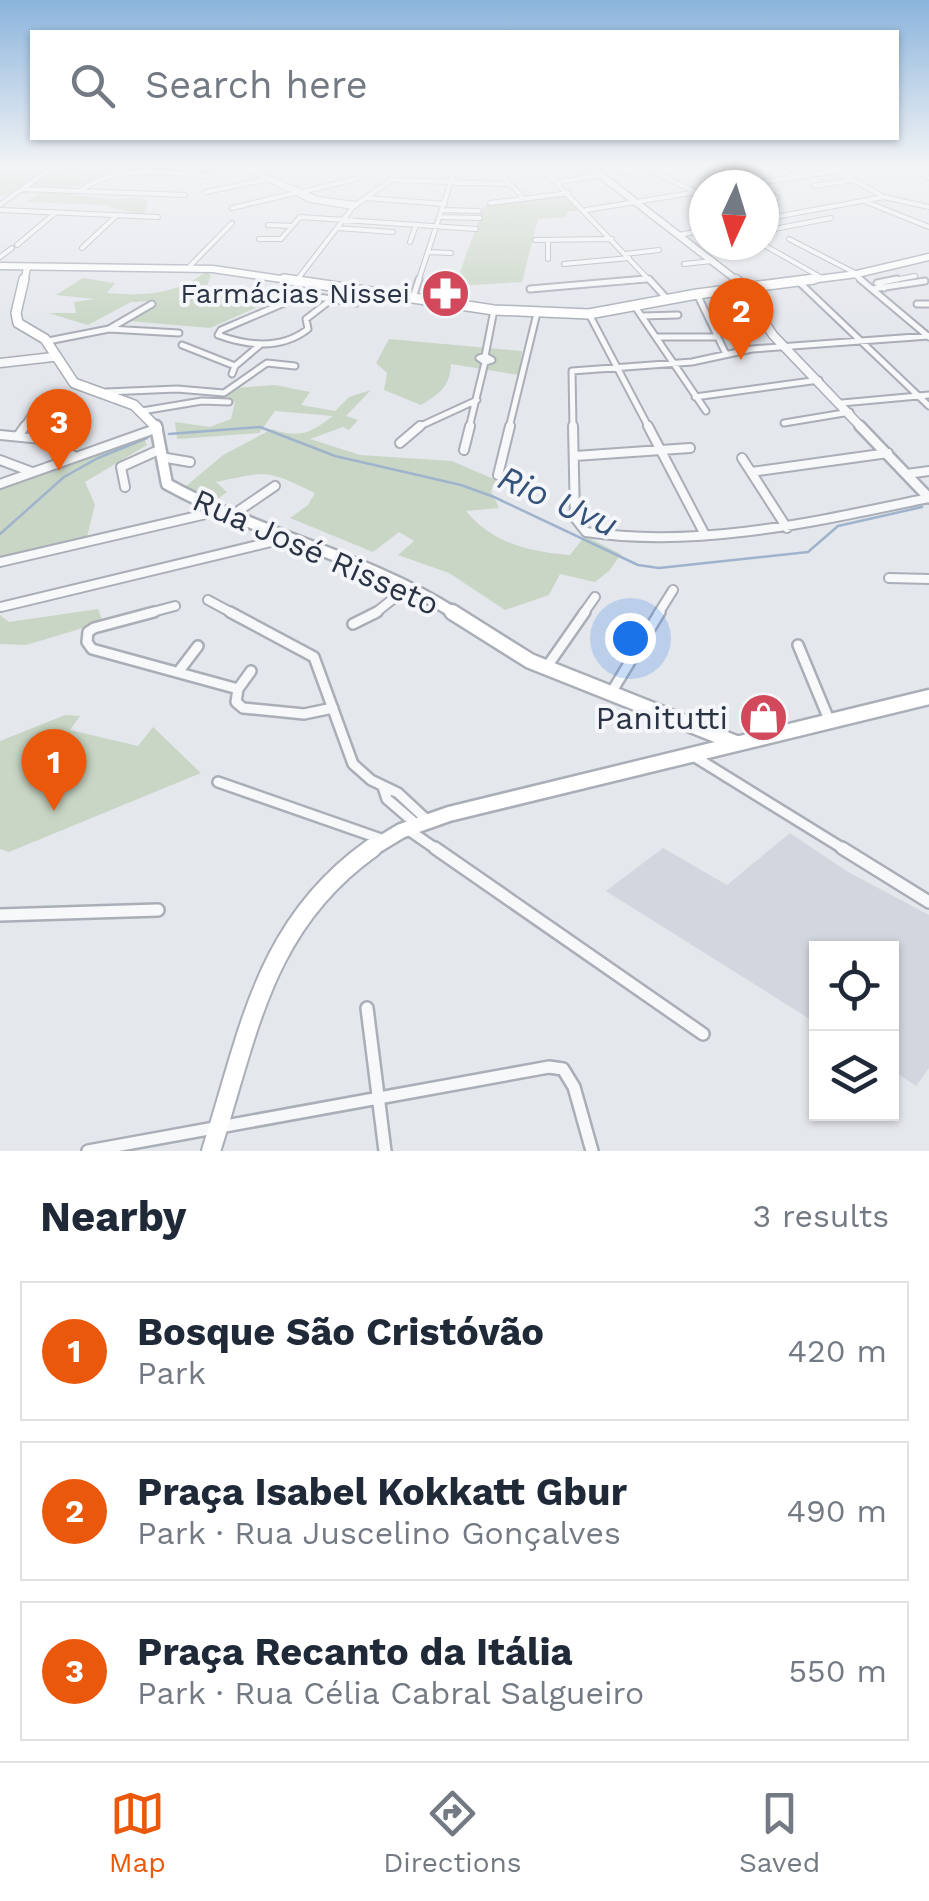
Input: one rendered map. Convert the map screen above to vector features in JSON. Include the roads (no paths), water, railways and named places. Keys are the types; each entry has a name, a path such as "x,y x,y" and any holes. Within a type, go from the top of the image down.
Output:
{"main road":[{"path":"0,266 188,268 494,310 590,314 639,312 668,300 698,294 855,274 929,257"},
{"path":"27,268 16,319 48,341 53,357 71,382 120,398 142,411 158,428"},
{"name":"Rua José Risseto","path":"158,428 168,484 278,540 408,587 546,668 736,743"},
{"path":"211,1151 269,968 319,892 356,858 384,840 416,824 929,697"}],"street":[{"path":"0,257 47,220"},
{"path":"82,248 112,220"},
{"path":"259,239 281,240 298,220"},
{"path":"339,220 476,229"},
{"path":"297,280 343,220"},
{"path":"413,298 440,220"},
{"path":"595,220 668,300"},
{"path":"658,220 764,300 765,323 929,498"},
{"path":"779,228 822,220"},
{"path":"188,268 232,223"},
{"path":"410,242 416,225"},
{"path":"268,226 292,226"},
{"path":"338,228 392,232"},
{"path":"678,234 689,232"},
{"path":"789,238 855,274 928,336"},
{"path":"535,240 612,239"},
{"path":"548,241 548,258"},
{"path":"564,264 659,250"},
{"path":"429,252 451,253"},
{"path":"779,254 822,278"},
{"path":"684,264 712,261"},
{"path":"904,270 927,282"},
{"path":"884,288 876,283 916,276"},
{"path":"530,289 649,280"},
{"path":"798,280 929,406"},
{"path":"872,289 927,282"},
{"path":"348,288 331,299 306,319 308,329 304,334 261,344 218,335 221,330 302,294 331,299 356,303"},
{"path":"698,294 726,354"},
{"path":"109,329 152,304"},
{"path":"918,304 929,304"},
{"path":"464,450 494,310"},
{"path":"639,312 678,315"},
{"path":"639,312 706,411"},
{"path":"498,475 537,313"},
{"path":"590,314 704,533"},
{"path":"48,341 109,329 179,333"},
{"path":"928,336 785,346 672,364 572,371 575,518 579,528 601,537 787,528 929,498"},
{"path":"656,337 717,337"},
{"path":"232,374 235,366 261,344"},
{"path":"182,345 235,366"},
{"path":"0,363 53,357"},
{"path":"99,392 177,389 224,393 267,362 295,366"},
{"path":"695,397 819,380"},
{"path":"178,396 183,404"},
{"path":"842,403 929,396"},
{"path":"400,443 417,426 477,400"},
{"path":"142,411 229,402"},
{"path":"18,436 34,410"},
{"path":"784,424 850,412"},
{"path":"0,484 158,428"},
{"path":"0,436 42,439 74,456"},
{"path":"576,456 690,448"},
{"path":"125,487 122,467 161,453 190,462"},
{"path":"751,472 888,453"},
{"path":"742,458 787,528"},
{"path":"0,460 32,472"},
{"path":"907,474 929,471"},
{"path":"0,562 225,513 274,486"},
{"path":"1,607 278,540"},
{"path":"889,578 929,579"},
{"path":"353,624 367,620 408,587"},
{"path":"610,694 673,590"},
{"path":"546,668 595,598"},
{"path":"208,600 314,657 353,764 383,787 387,798 416,824 704,1034"},
{"path":"175,606 94,628 85,638 92,648 238,689"},
{"path":"179,671 198,646"},
{"path":"798,646 830,722"},
{"path":"251,671 238,689 236,702 243,708 304,714 333,708"},
{"path":"690,754 929,902"},
{"path":"218,782 384,840"},
{"path":"0,915 158,910"},
{"path":"367,1008 385,1151"},
{"path":"88,1151 548,1067 563,1069 574,1086 592,1151"}],"waterway":[{"name":"Rio Uvu","path":"169,434 260,427 335,456 461,485 638,565 659,568 808,552 838,526 922,507"},
{"name":"Rio Uvu","path":"0,534 64,477 147,438"}],"place":[{"name":"Farmácias Nissei","path":"445,293"},
{"name":"Praça Isabel Kokkatt Gbur","path":"741,360"},
{"name":"Praça Recanto da Itália","path":"59,471"},
{"name":"Panitutti","path":"763,718"},
{"name":"Bosque São Cristóvão","path":"54,811"}]}
